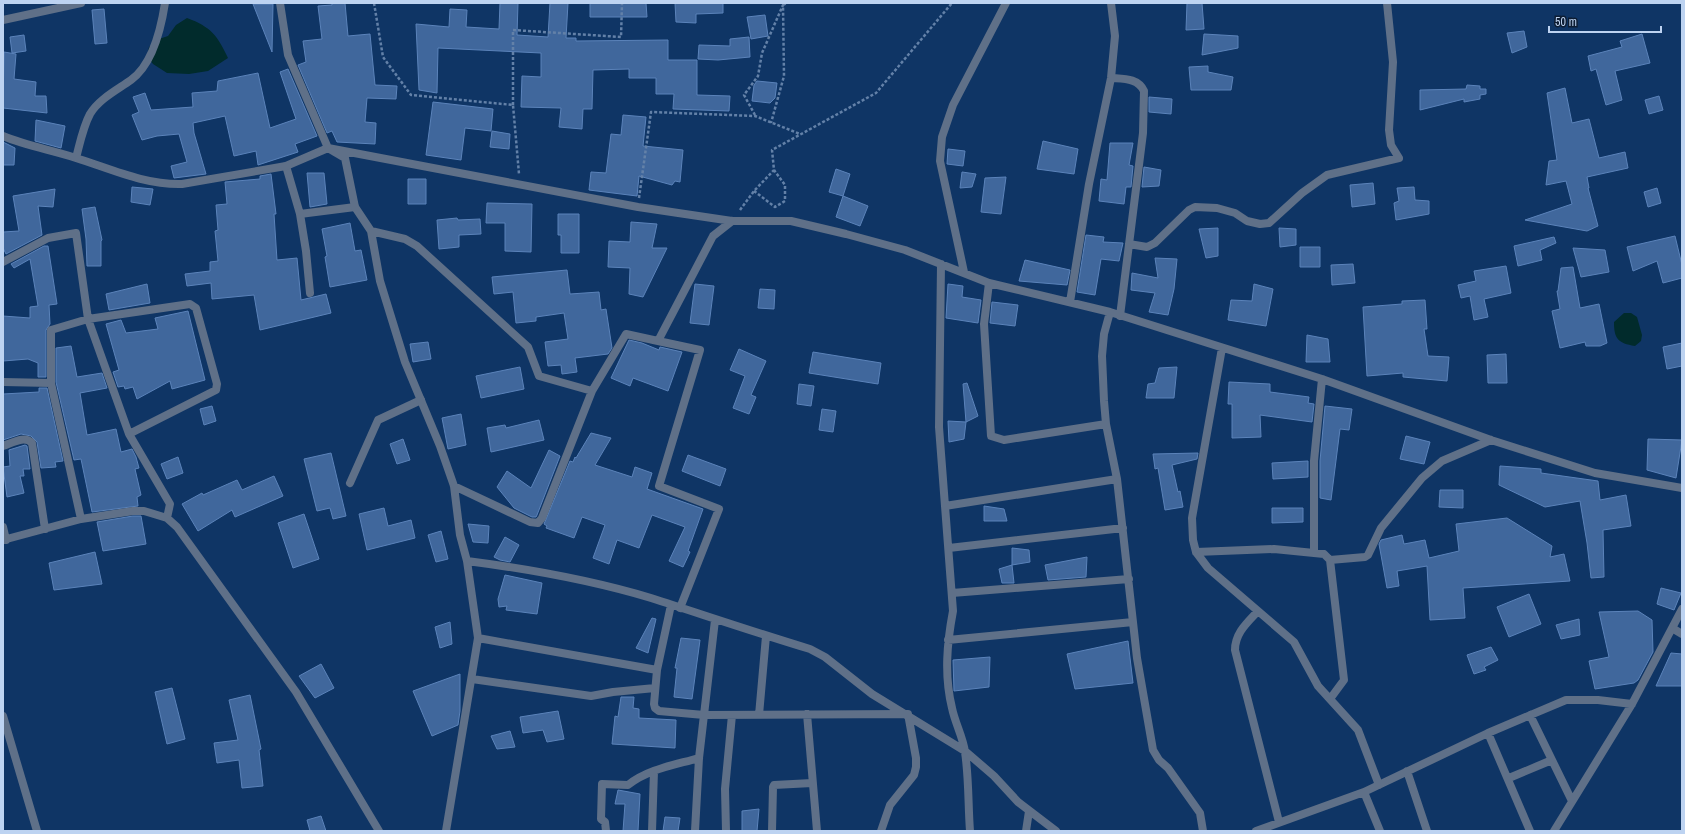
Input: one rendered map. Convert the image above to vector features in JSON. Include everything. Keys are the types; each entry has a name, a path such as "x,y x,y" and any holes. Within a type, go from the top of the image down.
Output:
{"street":[{"path":"3,20 81,3"},
{"path":"76,158 85,126 91,112 104,99 132,79 145,65 153,48 165,3"},
{"path":"280,3 288,55 328,148 345,158 355,207 371,231 380,281 405,362 440,446 454,486 460,535 467,561 478,638 446,831"},
{"path":"964,272 940,161 942,137 953,105 1006,3"},
{"path":"1070,302 1089,184 1111,78 1115,36 1111,3"},
{"path":"1129,244 1147,246 1155,243 1189,210 1195,207 1218,208 1234,213 1247,221 1260,224 1269,223 1302,193 1327,175 1399,158 1391,145 1388,130 1393,62 1387,3"},
{"path":"1111,78 1135,81 1144,91 1143,133 1120,316"},
{"path":"3,136 76,158 119,173 167,184 182,184 286,166 328,148 520,186 638,207 732,221 791,221 905,250 989,283 1110,312 1322,379 1491,440 1595,473 1682,488"},
{"path":"286,166 300,214 306,250 310,293"},
{"path":"300,214 355,207"},
{"path":"658,341 713,236 732,221"},
{"path":"371,231 405,239 418,246 528,347 540,376 592,391"},
{"path":"3,262 48,238 76,233 88,319 129,434 170,504 167,518"},
{"path":"941,264 939,427 953,611 948,640 949,692 952,710 965,751 970,831"},
{"path":"989,283 984,324 991,436 1004,440 1106,424"},
{"path":"81,519 51,383 51,330 88,319 190,304 196,308 217,384 216,390 129,434"},
{"path":"1110,312 1104,334 1102,356 1106,424 1117,479 1137,658 1153,750 1159,760 1168,768 1200,813 1203,831"},
{"path":"454,486 530,522 538,523 542,518 592,391 626,334 700,350 660,486 719,509 680,608"},
{"path":"1222,348 1192,518 1193,540 1196,552 1208,568 1294,642 1311,676 1358,730 1379,785"},
{"path":"1314,552 1314,461 1322,379"},
{"path":"3,382 51,383"},
{"path":"350,483 378,420 421,400"},
{"path":"3,446 25,438 29,439 32,443 45,529"},
{"path":"1330,560 1365,557 1368,555 1381,528 1422,478 1442,461 1491,440"},
{"path":"945,506 1117,479"},
{"path":"3,527 5,540 81,519 133,511 144,511 167,518 177,527 296,692 378,831"},
{"path":"949,548 1123,528"},
{"path":"1196,552 1274,549 1314,552 1324,554 1330,560 1344,680 1330,699"},
{"path":"467,561 518,567 650,598 810,650 825,657 872,694 908,714 965,751 1029,811 1056,831"},
{"path":"952,593 1129,579"},
{"path":"671,605 657,670 654,704 655,708 659,711 704,715 908,714"},
{"path":"1554,831 1632,704 1682,609"},
{"path":"1258,611 1242,629 1235,640 1235,650 1279,822"},
{"path":"695,831 699,758 715,620"},
{"path":"948,640 1133,622"},
{"path":"1672,628 1682,634"},
{"path":"759,714 766,636"},
{"path":"478,638 657,670"},
{"path":"472,679 591,696 613,692 655,688"},
{"path":"1256,831 1364,792 1488,733 1566,700 1598,700 1632,704"},
{"path":"807,714 817,831"},
{"path":"881,831 890,805 914,775 916,767 916,758 908,714"},
{"path":"726,831 725,790 732,715"},
{"path":"1530,715 1572,801"},
{"path":"3,716 37,831"},
{"path":"1488,733 1509,778 1530,831"},
{"path":"606,831 605,822 601,820 602,784 628,786 637,778 654,771 699,758"},
{"path":"1509,778 1552,760"},
{"path":"652,831 654,771"},
{"path":"1407,771 1427,831"},
{"path":"772,831 774,785 812,783"},
{"path":"1364,792 1380,831"},
{"path":"1026,831 1029,811"}],"path":[{"path":"374,3 383,57 411,95 513,105"},
{"path":"520,186 513,105 513,30 622,37 622,3"},
{"path":"755,116 744,95 758,76 762,53 783,5 787,3"},
{"path":"754,191 775,207 785,201 784,185 774,170 772,150 876,93 952,3"},
{"path":"771,122 784,76 783,5"},
{"path":"638,207 651,112 755,116 800,134"},
{"path":"732,221 754,191 774,170"}],"shaded area":[{"path":"187,18 208,29 217,38 228,58 208,71 189,74 167,73 153,64 147,56 149,47 159,39 168,36 176,25"},
{"path":"1624,313 1631,313 1637,317 1642,335 1641,341 1635,346 1621,342 1616,336 1614,322"}],"building":[{"path":"332,3 345,3 348,36 370,34 375,85 397,86 396,99 367,98 365,122 376,123 375,144 337,142 332,131 327,133 298,65 306,62 303,41 322,39 318,6 332,5"},
{"path":"500,3 518,3 517,35 548,37 550,3 568,3 566,38 576,38 576,41 668,40 668,60 697,60 697,95 730,96 729,111 673,109 674,94 656,94 656,78 629,78 629,69 593,70 592,109 583,109 582,129 559,127 561,108 521,107 522,76 541,77 541,53 438,48 437,93 419,90 416,24 449,27 450,9 467,10 466,27 499,29"},
{"path":"590,3 646,3 647,17 590,17"},
{"path":"675,3 723,3 723,13 696,14 696,23 676,22"},
{"path":"1187,3 1202,3 1204,29 1186,30"},
{"path":"253,4 273,4 272,52"},
{"path":"104,9 107,43 95,44 92,10"},
{"path":"765,15 768,36 751,39 747,17"},
{"path":"1524,31 1527,47 1512,53 1507,33"},
{"path":"1204,34 1238,36 1238,48 1202,55"},
{"path":"1642,34 1650,63 1615,71 1622,100 1606,105 1596,69 1591,71 1588,56 1622,47 1620,41"},
{"path":"24,35 26,51 12,53 10,37"},
{"path":"749,37 750,57 718,60 698,59 699,45 730,46 730,39"},
{"path":"4,52 16,54 14,79 36,82 35,96 46,96 47,113 3,108"},
{"path":"1208,66 1208,72 1233,77 1231,90 1191,90 1189,67"},
{"path":"288,69 317,136 295,144 298,152 258,165 256,151 234,156 225,116 193,123 194,133 206,174 174,178 171,166 187,162 179,134 157,136 142,140 132,115 139,112 133,97 145,93 151,110 193,107 192,93 217,91 218,81 258,73 270,128 296,119 280,72"},
{"path":"757,81 777,83 775,98 770,103 752,101 754,85"},
{"path":"1467,85 1480,86 1480,89 1486,89 1486,94 1480,95 1480,99 1464,102 1464,99 1420,110 1420,90 1466,89"},
{"path":"1565,88 1572,123 1589,119 1599,158 1625,152 1628,168 1587,177 1588,188 1598,226 1587,231 1525,220 1572,204 1566,181 1546,185 1549,161 1557,160 1547,93"},
{"path":"1659,96 1663,110 1649,114 1645,100"},
{"path":"1149,97 1172,99 1171,114 1149,112"},
{"path":"433,102 493,109 491,131 465,128 461,160 426,155"},
{"path":"623,115 646,117 643,146 683,150 680,182 675,181 672,185 639,176 637,196 589,190 591,172 606,173 611,134 621,135"},
{"path":"36,120 65,126 61,148 35,141"},
{"path":"492,131 510,134 509,149 490,147"},
{"path":"1043,141 1078,149 1074,174 1037,169"},
{"path":"3,142 15,148 14,165 3,165"},
{"path":"1110,143 1133,143 1129,165 1133,166 1131,187 1126,187 1124,204 1099,201 1101,179 1107,180"},
{"path":"948,149 965,151 963,166 947,164"},
{"path":"1144,167 1161,170 1159,186 1142,187"},
{"path":"836,169 850,174 843,196 829,192"},
{"path":"962,172 976,174 972,187 960,188"},
{"path":"307,173 324,173 327,204 310,207"},
{"path":"271,174 276,214 274,214 277,260 297,258 301,300 326,294 331,313 260,330 254,295 212,299 211,283 187,286 185,274 210,271 210,262 218,261 215,231 218,230 216,205 227,204 225,182 260,179 260,176"},
{"path":"1006,177 1001,214 981,212 985,178"},
{"path":"408,179 426,179 426,204 408,204"},
{"path":"1373,183 1375,204 1352,207 1350,185"},
{"path":"132,187 153,189 150,205 131,202"},
{"path":"1414,187 1415,200 1429,201 1429,214 1396,220 1394,203 1399,201 1397,188"},
{"path":"1657,188 1661,203 1648,207 1644,192"},
{"path":"55,189 53,207 38,206 42,235 6,254 3,248 3,232 19,231 13,196"},
{"path":"843,196 868,206 860,226 836,217"},
{"path":"487,203 532,204 531,252 505,251 505,223 486,223"},
{"path":"95,207 102,240 101,266 87,266 86,239 82,209"},
{"path":"558,214 579,214 579,253 561,253 561,235 558,235"},
{"path":"457,218 458,220 480,219 481,234 459,235 459,247 439,249 437,220"},
{"path":"631,222 657,224 652,248 667,248 643,297 629,294 630,268 608,267 609,241 630,242"},
{"path":"350,223 355,251 361,250 367,280 330,287 325,257 327,256 322,229"},
{"path":"1218,228 1218,256 1206,258 1199,229"},
{"path":"1279,228 1296,229 1296,245 1280,247"},
{"path":"1086,235 1104,237 1103,242 1123,243 1119,261 1101,259 1095,295 1077,292"},
{"path":"1675,236 1682,265 1682,278 1663,283 1657,261 1633,271 1627,247"},
{"path":"1554,237 1556,243 1540,250 1542,260 1518,266 1514,246"},
{"path":"44,246 48,246 57,304 49,305 50,324 46,330 46,377 38,377 38,363 28,359 3,361 3,316 30,318 30,307 38,306 30,259 14,268 11,264"},
{"path":"1300,247 1320,247 1320,267 1300,267"},
{"path":"1573,248 1605,250 1609,272 1581,277"},
{"path":"1155,258 1177,259 1174,289 1168,315 1149,312 1155,293 1131,290 1132,273 1158,278"},
{"path":"1025,260 1070,270 1067,285 1019,281"},
{"path":"1353,264 1355,283 1332,285 1331,265"},
{"path":"1506,266 1511,293 1484,299 1488,317 1474,320 1470,296 1461,298 1458,285 1476,281 1474,271"},
{"path":"1573,267 1580,308 1599,304 1607,343 1600,346 1586,346 1585,342 1560,348 1552,311 1560,309 1557,291 1561,268"},
{"path":"567,270 570,294 599,292 601,310 606,309 612,348 608,354 575,358 577,372 562,374 561,365 548,366 545,342 568,339 564,313 536,317 536,321 516,323 513,292 494,294 492,277"},
{"path":"147,284 150,303 109,310 106,294"},
{"path":"695,284 714,286 709,325 690,323"},
{"path":"948,284 963,286 962,297 981,300 978,323 946,318"},
{"path":"1254,284 1273,289 1266,326 1228,320 1231,300 1252,301"},
{"path":"760,289 775,290 774,309 758,308"},
{"path":"1425,300 1427,329 1424,329 1428,356 1449,357 1447,381 1403,377 1403,373 1367,376 1363,307 1402,304 1402,301"},
{"path":"992,302 1018,305 1015,326 990,323"},
{"path":"188,311 205,380 172,389 170,381 137,399 133,387 125,389 124,386 118,387 113,372 119,370 106,324 121,320 126,333 158,329 155,318"},
{"path":"1307,335 1328,339 1330,362 1306,362"},
{"path":"629,340 642,343 659,350 660,347 682,352 668,391 633,378 630,386 611,378"},
{"path":"428,342 431,359 413,362 410,344"},
{"path":"1682,343 1682,366 1667,369 1663,347"},
{"path":"71,346 77,377 102,373 107,388 80,393 87,435 116,429 121,452 132,449 139,468 135,469 141,495 137,497 138,506 92,512 81,459 74,460 56,382 56,348"},
{"path":"739,349 766,361 751,395 756,397 749,414 733,408 745,376 730,370"},
{"path":"813,352 881,363 878,384 809,373"},
{"path":"1506,354 1507,383 1488,383 1487,355"},
{"path":"520,367 524,389 481,398 476,376"},
{"path":"1177,367 1174,398 1146,398 1148,384 1155,383 1159,368"},
{"path":"1229,382 1270,384 1270,392 1309,397 1308,403 1314,404 1312,422 1260,415 1261,437 1232,438 1232,404 1228,404"},
{"path":"967,383 978,416 966,422 963,384"},
{"path":"799,384 814,386 811,406 797,404"},
{"path":"39,388 47,388 63,461 55,462 56,467 41,468 37,442 31,436 21,434 3,440 3,394 39,392"},
{"path":"212,406 216,421 204,425 200,409"},
{"path":"1325,406 1352,409 1349,430 1340,429 1331,500 1320,498 1320,461"},
{"path":"822,409 836,411 833,432 819,430"},
{"path":"461,414 466,445 448,449 442,418"},
{"path":"539,420 544,440 491,452 487,428 505,425 506,428"},
{"path":"948,421 966,422 964,439 949,442"},
{"path":"591,433 611,438 595,465 632,477 635,467 652,473 647,489 703,509 688,551 690,552 683,567 669,561 685,527 652,515 639,548 617,540 609,564 593,558 605,525 582,517 574,538 546,528 547,526 544,524 570,461 573,462 575,457 576,458"},
{"path":"1406,436 1430,442 1424,464 1400,459"},
{"path":"403,439 410,460 397,464 390,444"},
{"path":"1648,439 1682,440 1676,478 1647,470"},
{"path":"25,445 27,446 30,469 23,469 24,476 20,476 24,493 7,497 3,467 10,466 9,450"},
{"path":"549,450 560,456 537,515 536,517 532,517 514,508 497,487 507,471 531,488"},
{"path":"331,453 346,516 333,519 330,508 317,511 304,459"},
{"path":"1198,453 1197,459 1172,465 1183,507 1165,510 1158,468 1155,469 1153,454"},
{"path":"688,455 726,469 720,486 682,471"},
{"path":"178,457 183,473 167,479 161,464"},
{"path":"1308,461 1308,477 1273,479 1272,463"},
{"path":"1500,466 1541,469 1541,473 1598,481 1600,500 1626,495 1631,526 1603,530 1604,577 1591,578 1580,501 1545,507 1499,485"},
{"path":"274,476 283,496 235,517 232,510 198,531 182,504 202,493 203,495 237,480 242,490"},
{"path":"1440,490 1463,490 1463,508 1439,507"},
{"path":"984,506 1004,509 1007,521 984,521"},
{"path":"384,508 388,526 411,520 415,538 367,550 359,514"},
{"path":"1272,508 1303,508 1303,522 1272,523"},
{"path":"304,514 319,559 293,568 278,523"},
{"path":"141,516 146,544 103,551 97,522"},
{"path":"1507,518 1552,546 1550,557 1564,554 1570,581 1463,588 1465,618 1430,620 1427,566 1397,571 1399,586 1387,588 1379,544 1381,540 1402,535 1404,544 1425,540 1429,558 1459,551 1456,524"},
{"path":"468,524 489,526 488,543 473,542"},
{"path":"441,531 448,559 436,562 428,535"},
{"path":"505,537 519,545 510,562 494,557"},
{"path":"1012,548 1029,550 1030,562 1012,565"},
{"path":"95,552 102,584 54,590 49,563"},
{"path":"1087,557 1086,577 1048,580 1045,565"},
{"path":"1012,565 1014,583 1002,583 999,569"},
{"path":"505,575 542,583 537,614 506,610 507,606 499,607 498,599"},
{"path":"1661,588 1681,593 1674,610 1657,604"},
{"path":"1529,594 1541,624 1509,637 1497,607"},
{"path":"1638,611 1652,620 1653,652 1638,680 1634,683 1595,689 1589,661 1609,657 1599,612"},
{"path":"652,618 656,619 648,653 636,648"},
{"path":"1579,619 1580,635 1561,639 1556,625"},
{"path":"450,622 452,644 440,648 435,627"},
{"path":"681,638 700,640 692,699 674,697 677,668 675,668"},
{"path":"1128,641 1133,683 1075,689 1067,654"},
{"path":"1491,647 1498,660 1484,667 1486,670 1474,674 1467,655"},
{"path":"1671,653 1682,654 1682,686 1656,686"},
{"path":"990,657 989,687 954,691 953,660"},
{"path":"321,664 334,688 315,698 299,676"},
{"path":"460,674 460,711 458,725 432,736 413,691"},
{"path":"172,688 185,739 167,744 155,692"},
{"path":"250,695 261,749 259,750 263,786 242,788 239,760 217,763 214,743 238,740 229,700"},
{"path":"621,697 634,697 633,708 639,709 639,718 676,720 675,748 612,744 615,716 618,717"},
{"path":"558,711 564,739 547,742 543,730 523,733 520,717"},
{"path":"510,731 515,747 497,749 491,736"},
{"path":"618,790 640,794 638,831 623,831 625,804 615,804"},
{"path":"759,809 757,831 742,831 742,811"},
{"path":"321,816 326,831 310,831 307,820"},
{"path":"665,817 680,818 678,831 663,831"}]}
